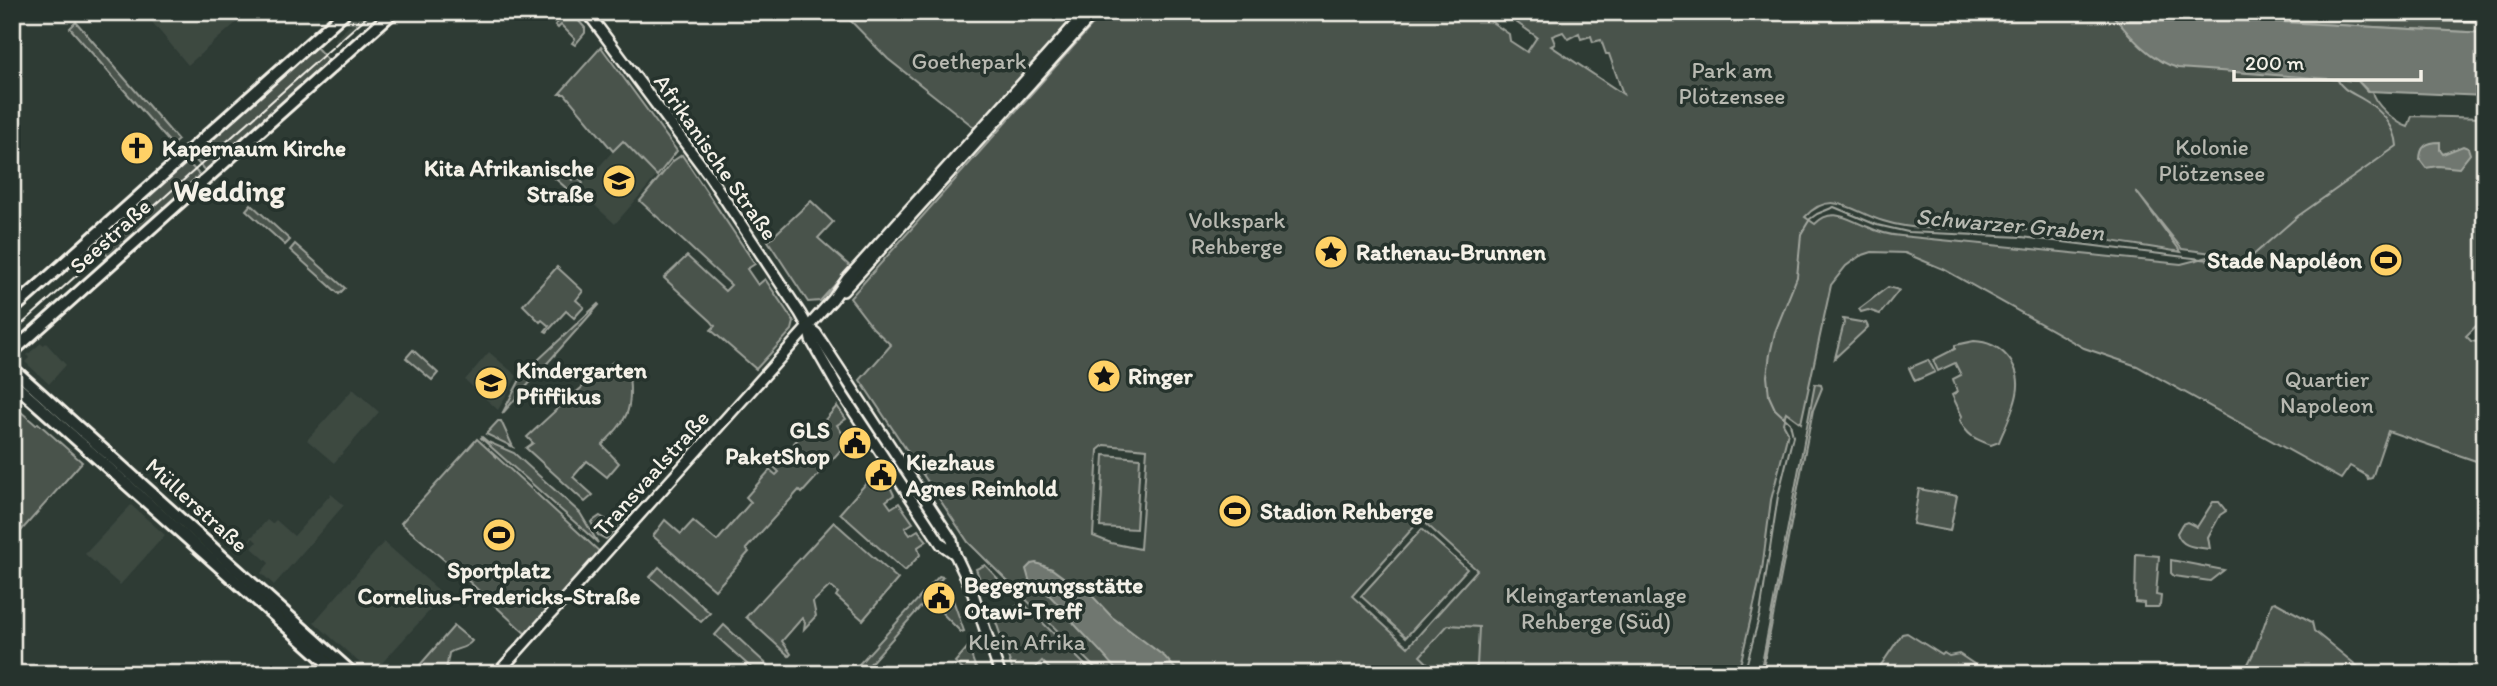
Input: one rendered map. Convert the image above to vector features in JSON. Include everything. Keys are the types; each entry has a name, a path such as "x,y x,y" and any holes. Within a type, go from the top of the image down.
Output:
{"main road":[{"name":"Seestraße","path":"12,310 345,12"},
{"name":"Seestraße","path":"12,352 394,12"},
{"path":"2400,12 2485,15"},
{"name":"Müllerstraße","path":"12,368 353,674"},
{"name":"Müllerstraße","path":"12,382 340,674"}],"street":[{"name":"Afrikanische Straße","path":"587,12 708,174 808,327 811,340 839,391 879,439 941,544 955,554 971,588 1000,674"},
{"name":"Transvaalstraße","path":"978,138 1086,12"},
{"name":"Transvaalstraße","path":"497,674 833,299 852,284 890,236 978,138 1095,12"}],"shaded area":[{"path":"163,12 228,12 237,22 188,65 152,22"},
{"path":"364,12 375,12 338,44 334,40"},
{"path":"2110,12 2222,12 2262,21 2485,33 2485,96 2368,91 2358,81 2178,68 2149,53"},
{"name":"Kita Afrikanische Straße","path":"622,141 657,176 615,224 578,190"},
{"path":"2440,142 2443,154 2463,146 2468,148 2470,154 2459,168 2426,168 2420,160 2423,148 2428,144"},
{"path":"41,343 46,343 66,365 49,384 25,362 29,358 27,355"},
{"name":"Kindergarten Pfiffikus","path":"489,352 517,376 498,410 465,380"},
{"path":"353,389 379,412 334,463 307,440"},
{"path":"331,494 344,505 274,585 261,573 269,563 252,548 257,542 253,538 249,540 267,520 272,524 276,520 294,536"},
{"path":"131,505 165,535 120,585 85,554"},
{"path":"384,542 444,595 372,674 314,622"},
{"path":"1036,563 1085,588 1112,617 1165,657 1180,674 1119,674 1050,596 1030,583 1026,569"},
{"path":"1447,625 1479,627 1477,666 1470,674 1439,674 1420,656"}],"green space":[{"path":"553,12 571,12 585,28 585,33 575,45 572,43 575,39 561,25 558,28 555,25 560,20"},
{"name":"Goethepark","path":"842,12 1078,12 975,128 888,59"},
{"name":"Volkspark Rehberge","path":"1104,12 1477,12 1509,34 1510,41 1527,52 1537,37 1502,12 2110,12 2139,44 2162,62 2358,81 2367,91 2372,91 2376,101 2386,112 2408,127 2412,116 2485,118 2485,317 2466,336 2471,341 2485,343 2485,464 2388,431 2372,478 2368,479 2350,466 2341,479 2137,366 2084,348 1943,269 1905,253 1872,252 1860,256 1846,266 1831,285 1801,423 1786,412 1783,423 1788,432 1771,500 1762,570 1738,674 1470,674 1477,666 1479,627 1448,625 1420,656 1439,674 1101,674 968,542 860,380 891,345 873,328 850,298","holes":["1563,32 1568,39 1579,33 1581,39 1591,36 1593,42 1601,40 1606,54 1609,54 1623,94 1551,46 1555,44 1552,36","2136,191 2182,249 2220,254 2181,264 1897,236 1841,216 1828,216 1815,224 1805,217 1815,208 1834,203 1897,225 1941,229 2023,230 2181,252","1104,445 1147,449 1140,549 1093,536 1098,450","1421,519 1477,570 1408,647 1352,596"]},
{"path":"2222,12 2279,12 2329,19 2485,22 2485,33 2262,21"},
{"path":"76,22 178,140 172,145 70,28"},
{"path":"314,45 330,62 207,173 191,155"},
{"path":"601,47 677,151 657,176 623,141 613,151 565,94 559,94"},
{"path":"682,155 755,264 747,269 758,285 765,279 794,322 792,330 756,369 711,330 715,326 711,321 664,278 687,256 725,291 731,285 640,201 673,161"},
{"path":"186,160 202,178 110,258 95,242"},
{"path":"555,165 572,180 576,177 583,183 573,194 549,173"},
{"path":"811,201 833,222 818,238 851,267 820,301 808,302 768,241"},
{"path":"251,204 290,240 285,245 246,210"},
{"path":"295,244 345,288 339,294 290,250"},
{"path":"557,267 583,291 576,300 584,307 574,318 566,311 547,332 545,331 549,326 542,320 540,322 523,305"},
{"path":"1888,287 1899,290 1880,314 1868,310 1861,312 1859,309"},
{"path":"599,305 502,414 523,374"},
{"path":"1843,319 1866,323 1868,327 1835,358 1844,323"},
{"path":"1984,342 2001,351 2008,357 2017,374 2017,394 2012,412 1999,442 1991,445 1972,436 1960,420 1962,416 1952,395 1957,392 1953,379 1961,375 1955,363 1938,371 1933,360 1955,349 1955,345"},
{"path":"413,350 438,373 432,380 406,358"},
{"path":"1928,360 1935,372 1915,381 1909,368"},
{"path":"613,362 629,375 629,407 623,422 602,445 619,463 607,477 587,461 573,477 593,495 585,502 526,448 533,443 527,437"},
{"path":"1815,384 1821,385 1822,388 1813,410 1760,674"},
{"path":"12,404 82,462 12,541"},
{"path":"837,406 846,419 837,425 848,442 802,493 799,490 746,549 749,552 715,590 653,536 665,520 681,534 693,521 717,541 751,502 746,497 770,470 776,475 779,472 773,466 789,447 796,452 799,448 794,443 806,430 812,435"},
{"path":"501,421 513,447 486,434"},
{"path":"481,438 514,453 580,513 598,543"},
{"name":"Sportplatz Cornelius-Fredericks-Straße","path":"477,439 601,553 528,636 401,523"},
{"path":"1104,455 1140,458 1136,529 1100,527"},
{"path":"869,480 873,480 879,488 888,482 894,495 886,501 891,508 899,503 913,523 905,528 910,535 918,530 927,541 918,547 920,555 905,571 840,513"},
{"path":"1919,489 1957,496 1950,531 1913,524"},
{"path":"2213,502 2219,502 2226,511 2220,515 2208,537 2210,549 2182,542 2177,533 2182,524 2187,522 2197,527"},
{"path":"600,516 617,526 606,539 598,535 591,522"},
{"path":"834,522 898,579 863,620 836,596 838,593 830,586 813,602 816,616 804,629 805,622 802,618 782,641 791,654 789,656 746,617"},
{"path":"1422,529 1467,569 1406,637 1361,596"},
{"path":"2136,554 2159,556 2156,595 2161,596 2158,607 2144,607 2144,603 2135,602"},
{"path":"2171,560 2224,570 2210,581 2174,576 2171,573"},
{"path":"985,565 1003,584 984,590 976,569"},
{"path":"659,567 710,613 701,622 650,577"},
{"path":"939,576 943,577 924,603 861,674 850,674"},
{"path":"952,597 964,631 961,632 939,610"},
{"name":"Klein Afrika","path":"1022,602 1094,674 1054,674 1042,661 1029,674 1014,674 996,622"},
{"path":"2275,602 2312,622 2314,631 2367,674 2243,674 2256,648 2272,603"},
{"path":"724,625 777,674 758,674 715,635"},
{"path":"454,626 472,641 467,646 449,653 446,670 442,674 412,674"},
{"path":"1907,633 1942,655 1959,654 1989,674 1875,674 1902,634"},
{"path":"968,647 978,674 967,674 955,662"}],"waterway":[{"name":"Schwarzer Graben","path":"1744,674 1760,614 1778,496 1793,436 1790,423 1775,409 1769,396 1767,376 1770,354 1775,332 1797,277 1801,234 1810,219 1834,207 1877,225 1908,232 2022,237 2234,263 2250,258 2298,216 2397,146 2394,132 2381,114 2345,89 2337,79"}],"tram line":[{"path":"12,333 372,12"}],"place":[{"name":"Kapernaum Kirche","path":"137,148"},
{"name":"Kita Afrikanische Straße","path":"619,181"},
{"name":"Rathenau-Brunnen","path":"1331,252"},
{"name":"Stade Napoléon","path":"2386,260"},
{"name":"Ringer","path":"1104,376"},
{"name":"Kindergarten Pfiffikus","path":"491,383"},
{"name":"GLS PaketShop","path":"855,443"},
{"name":"Kiezhaus Agnes Reinhold","path":"881,475"},
{"name":"Stadion Rehberge","path":"1235,511"},
{"name":"Sportplatz Cornelius-Fredericks-Straße","path":"499,535"},
{"name":"Begegnungsstätte Otawi-Treff","path":"939,598"}],"district":[{"name":"Wedding","path":"229,190"}],"park label":[{"name":"Park am Plötzensee","path":"1732,83"},
{"name":"Kolonie Plötzensee","path":"2212,160"},
{"name":"Quartier Napoleon","path":"2327,392"},
{"name":"Kleingartenanlage Rehberge (Süd)","path":"1596,608"}]}
